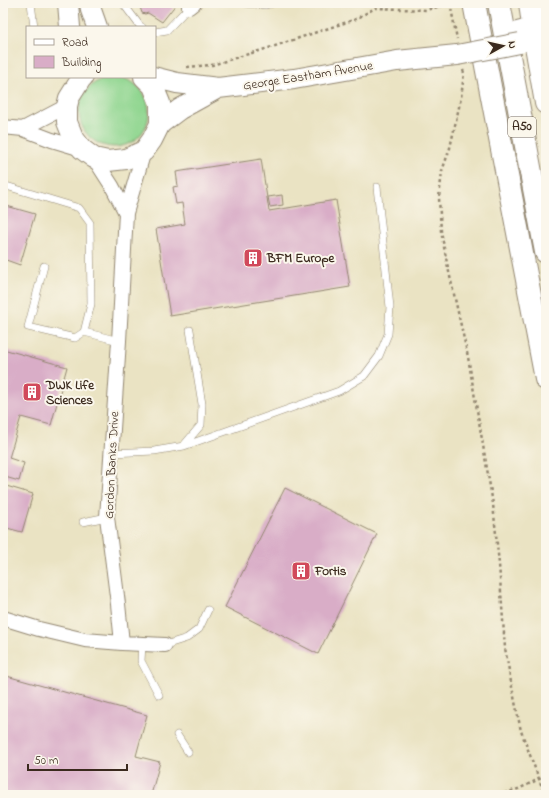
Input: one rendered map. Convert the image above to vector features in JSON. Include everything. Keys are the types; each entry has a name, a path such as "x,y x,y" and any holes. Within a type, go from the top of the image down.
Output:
{"highway":[{"name":"A50","path":"474,3 546,379"},
{"name":"A50","path":"499,3 546,252"},
{"name":"A50","path":"530,3 526,36 546,103"}],"main road":[{"path":"68,3 70,26"},
{"path":"90,3 97,26"},
{"name":"George Eastham Avenue","path":"156,78 177,83 218,88 294,79 397,61 458,53 526,36"},
{"path":"71,78 68,102 68,122 73,137 88,153 108,160 126,159 144,151 152,140 160,124 160,103 153,86 145,78"},
{"path":"68,102 82,78"},
{"name":"George Eastham Avenue","path":"160,124 180,109 218,88"}],"street":[{"path":"23,129 68,102"},
{"path":"3,126 23,129 88,153 112,186 126,212"},
{"name":"Gordon Banks Drive","path":"122,643 108,517 126,212 144,151"},
{"path":"3,618 84,640 165,645"}],"lane":[{"path":"31,3 34,26"},
{"path":"124,3 140,26"},
{"path":"244,3 266,5 272,3"},
{"path":"156,32 167,30 191,5"},
{"path":"3,185 79,208 90,223 91,304 84,332 75,338 28,327 44,266"},
{"path":"111,453 154,451 184,446 339,391 364,376 379,356 388,334 390,307 377,187"},
{"path":"184,446 201,425 202,404 190,330"},
{"path":"84,332 119,341"},
{"path":"83,522 108,517"},
{"path":"165,645 187,638 199,630 208,610"},
{"path":"142,644 141,661 159,695"},
{"path":"177,735 188,752"}],"path":[{"path":"177,83 175,72 184,67 212,64 275,46 356,19 375,8 426,10 450,3 458,53 464,73 461,98 450,148 442,171 439,198 441,231 468,357 493,504 505,648 511,682 521,730 545,795"},
{"path":"499,795 518,789 546,776"}],"green space":[{"path":"104,78 128,79 139,87 147,98 149,105 149,119 143,132 134,141 121,147 107,147 94,141 85,132 79,119 79,105 81,98 89,87"}],"building":[{"path":"136,3 177,3 162,22 148,13 142,13 140,7"},
{"name":"BFM Europe","path":"261,159 269,211 336,200 350,287 170,316 156,229 185,224 182,203 176,204 173,187 178,186 176,172"},
{"path":"282,195 283,205 270,207 268,197"},
{"path":"3,205 35,214 20,265 6,260 3,268"},
{"name":"DWK Life Sciences","path":"3,349 67,367 51,425 21,417 9,458 24,463 19,481 5,477 3,482"},
{"path":"3,485 33,494 22,532 3,527"},
{"name":"Fortis","path":"285,488 377,534 318,654 225,607"},
{"path":"3,675 147,715 136,756 160,762 151,795 3,795"}],"place":[{"name":"BFM Europe","path":"253,258"},
{"name":"DWK Life Sciences","path":"32,392"},
{"name":"Fortis","path":"301,571"}]}
